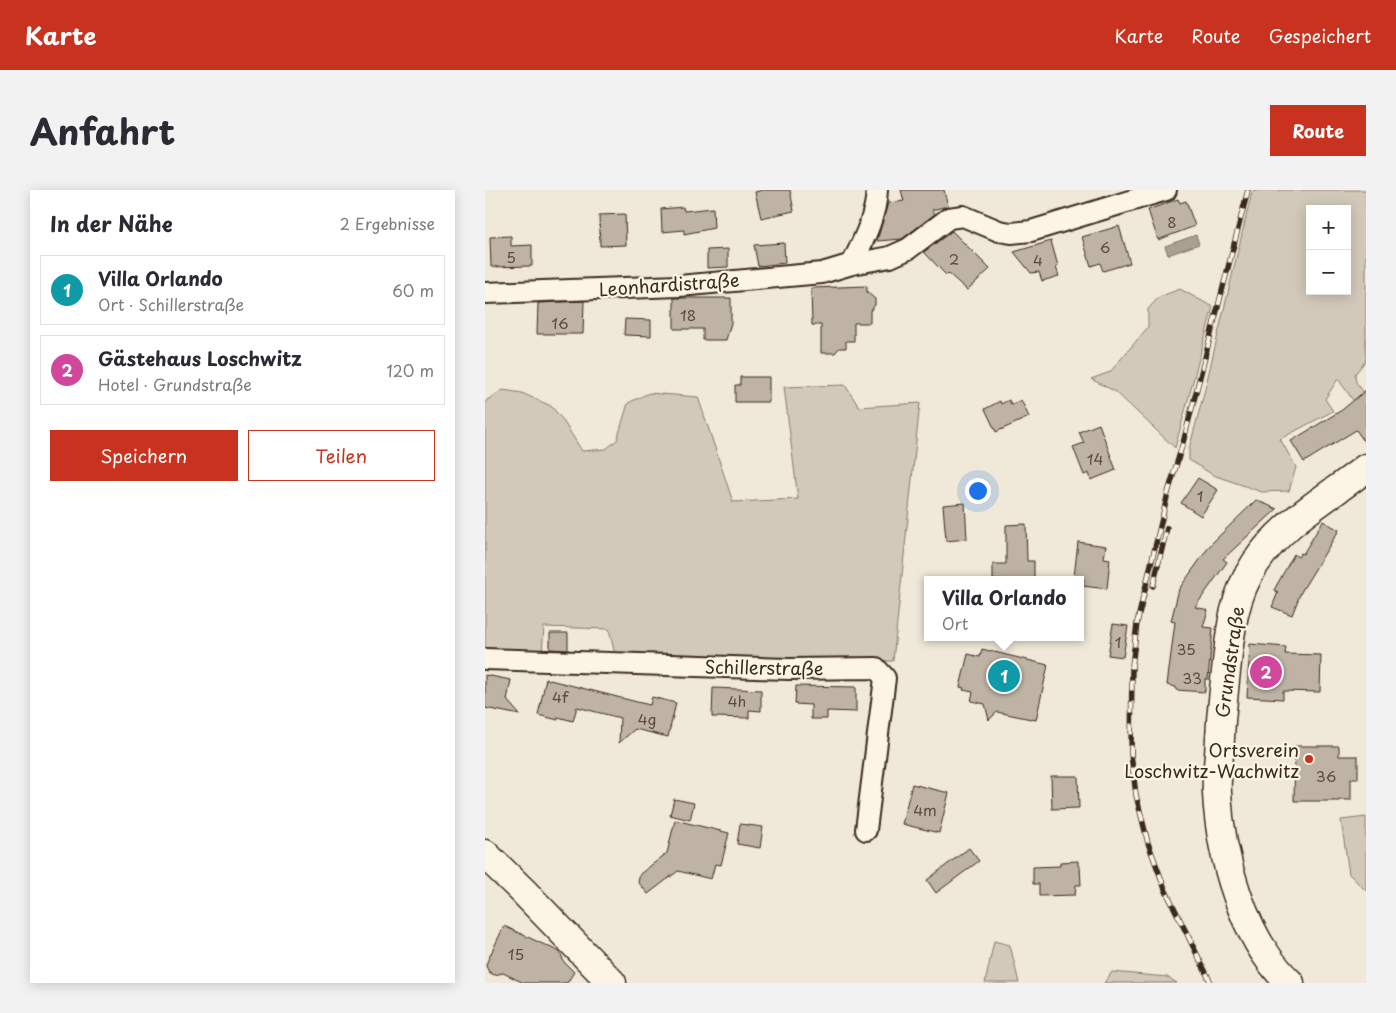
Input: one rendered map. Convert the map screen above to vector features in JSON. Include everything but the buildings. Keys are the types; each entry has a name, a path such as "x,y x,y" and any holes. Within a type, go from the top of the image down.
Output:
{"main road":[{"name":"Grundstraße","path":"1290,983 1271,963 1257,941 1246,917 1231,878 1219,818 1217,790 1221,713 1232,616 1239,594 1255,564 1269,545 1295,520 1366,468"},
{"path":"485,854 612,983"}],"street":[{"path":"852,264 877,204 877,190"},
{"name":"Leonhardistraße","path":"485,293 679,286 822,273 852,264 890,258 908,249 943,223 956,216 968,218 999,231 1011,233 1031,231 1166,190"},
{"name":"Schillerstraße","path":"485,659 789,669 876,668 885,678 866,830"}],"shaded area":[{"path":"1260,190 1366,190 1366,360 1355,374 1356,382 1366,395 1363,414 1338,379 1325,399 1333,411 1280,439 1296,467 1289,491 1262,492 1213,475 1189,460 1189,449 1252,192"},
{"path":"1196,235 1199,244 1168,255 1165,246"},
{"path":"1180,289 1213,307 1175,448 1116,392 1091,379 1110,372 1148,327 1148,309 1159,297"},
{"path":"845,385 859,407 920,403 893,661 787,662 615,655 609,629 544,627 542,653 485,652 485,403 487,400 503,390 522,393 551,406 562,419 582,451 606,449 617,440 628,403 649,393 698,397 733,502 798,499 784,387"},
{"path":"1366,817 1366,891 1349,874 1341,820"},
{"path":"994,941 1010,945 1019,983 985,983"},
{"path":"1112,972 1167,977 1177,983 1104,983"}],"railway":[{"path":"1211,983 1165,889 1148,843 1136,795 1131,754 1132,667 1137,623 1168,493 1184,439 1248,190"},
{"path":"1153,586 1167,528"}],"place":[{"name":"Gästehaus Loschwitz","path":"1266,672"},
{"name":"Villa Orlando","path":"1004,676"},
{"name":"Ortsverein Loschwitz-Wachwitz","path":"1309,759"}]}
